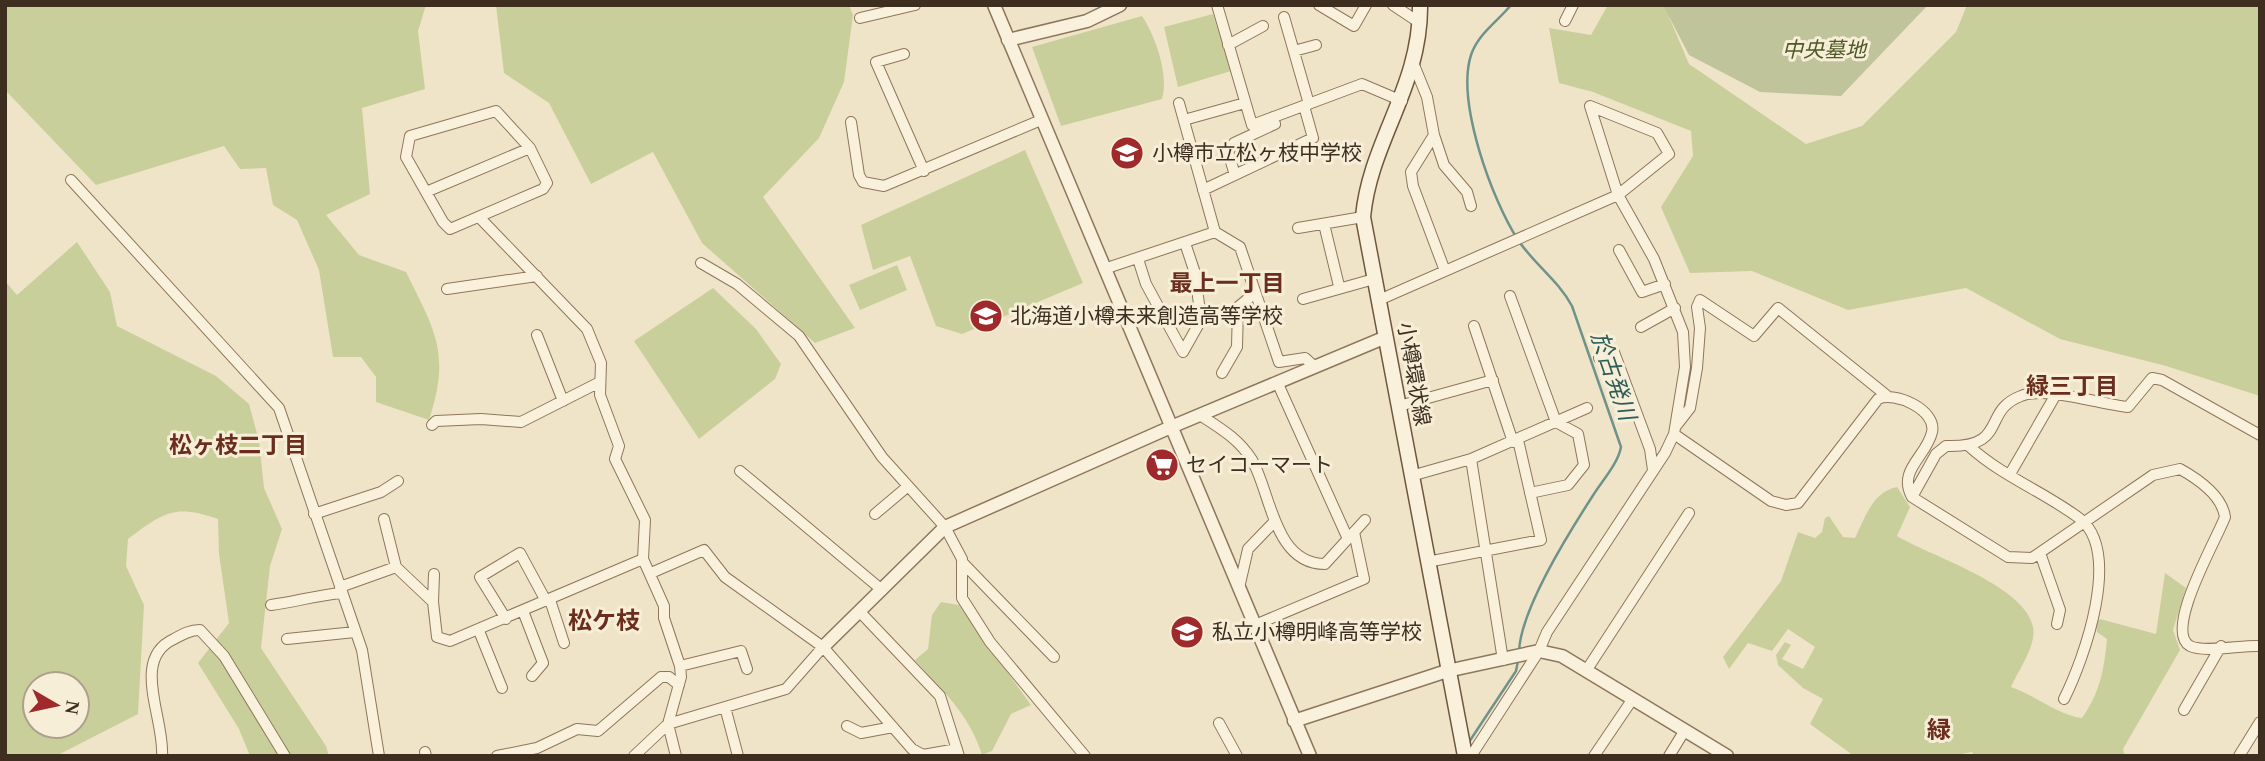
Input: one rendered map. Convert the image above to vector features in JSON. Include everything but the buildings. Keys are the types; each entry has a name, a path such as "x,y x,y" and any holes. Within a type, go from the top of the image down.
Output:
{"main road":[{"name":"小樽環状線","path":"1420,5 1414,65 1367,186 1363,217 1463,749"}],"street":[{"path":"860,18 915,5"},
{"path":"994,5 1310,756"},
{"path":"1008,40 1087,21 1120,5"},
{"path":"1217,5 1252,125 1362,84 1402,101"},
{"path":"1320,5 1354,26 1366,5"},
{"path":"1393,5 1420,23"},
{"path":"1566,20 1573,5"},
{"path":"1203,190 1313,138 1284,17"},
{"path":"1228,45 1263,26"},
{"path":"1294,51 1316,45"},
{"path":"904,54 876,62 924,171"},
{"path":"1414,65 1430,108 1434,135 1444,165 1467,192 1471,206"},
{"path":"1179,103 1215,232 1240,247 1279,362 1305,358 1315,367"},
{"path":"1184,120 1245,103"},
{"path":"1379,300 1618,195 1669,154 1657,133 1590,106 1618,195 1640,232 1665,284 1683,332 1685,367 1674,432"},
{"path":"496,111 530,148 547,183 543,189 450,229 443,222 406,158 410,136 496,111"},
{"path":"1235,175 1228,152 1234,144 1275,124 1273,117"},
{"path":"851,122 856,161 863,182 884,186 1041,120"},
{"path":"1434,135 1411,172 1413,186 1445,271"},
{"path":"426,192 530,148"},
{"path":"71,180 279,408 362,650 379,756"},
{"path":"479,217 587,329 601,363 598,383 607,418 619,446 615,458 645,520 643,559 664,606 664,618 680,666 679,685 667,724 676,756"},
{"path":"1298,228 1363,217"},
{"path":"1324,224 1339,286"},
{"path":"1104,269 1215,232"},
{"path":"1138,259 1146,284 1183,352 1201,320 1195,273 1185,243"},
{"path":"1619,250 1642,292 1665,284"},
{"path":"701,263 737,284 799,336 882,457 945,527 962,562 1054,657"},
{"path":"447,289 537,276"},
{"path":"1303,299 1339,286 1374,279"},
{"path":"1222,373 1237,347 1238,307 1255,293"},
{"path":"1510,296 1556,422 1578,434 1584,465 1568,485 1530,493"},
{"path":"1471,756 1690,408 1700,328 1697,307 1700,300 1754,336 1778,308 1886,395 1907,400 1931,422 1933,431 1908,474 1908,489 1912,497 2008,557 2032,558 2153,475 2180,469 2194,477 2223,507 2225,517 2192,587 2181,634 2191,647 2260,646"},
{"path":"1641,327 1675,308"},
{"path":"1427,562 1541,540 1515,441 1474,326"},
{"path":"537,335 564,401"},
{"path":"634,756 667,724 786,689 823,647 945,527 1171,427 1386,337"},
{"path":"1600,358 1614,352 1650,449 1653,470"},
{"path":"1970,447 1986,436 2007,404 2019,396 2031,393 2128,407 2152,378 2162,380 2260,435"},
{"path":"1399,406 1493,380"},
{"path":"432,425 436,421 481,419 521,422 598,383"},
{"path":"1255,625 1364,579 1351,536 1278,384"},
{"path":"1674,432 1771,501 1786,505 1798,503 1871,405 1886,395"},
{"path":"2010,474 2055,396"},
{"path":"1411,477 1471,459 1587,408"},
{"path":"1200,415 1236,439 1253,462 1275,521 1287,542 1306,559 1325,564 1365,520"},
{"path":"1912,497 1936,454 1946,446 1970,447 2085,523 2098,546 2092,631 2064,699"},
{"path":"1471,459 1503,660"},
{"path":"740,471 882,590"},
{"path":"314,514 381,492 398,481"},
{"path":"875,514 908,486"},
{"path":"1586,671 1689,513"},
{"path":"384,519 396,567 433,603"},
{"path":"1239,588 1248,549 1275,521"},
{"path":"651,573 704,550 725,577 823,647 912,749 923,755 958,753 940,695 860,612"},
{"path":"2040,553 2060,610 2057,624"},
{"path":"506,619 481,577 520,554 548,600 564,643"},
{"path":"434,574 433,603 437,637 450,641 479,631 643,559"},
{"path":"962,562 962,598 975,621 989,642 1085,756"},
{"path":"271,605 297,602 313,595 341,590 396,567"},
{"path":"523,611 543,663 532,676"},
{"path":"162,756 152,684 153,657 164,643 192,630 200,630 224,656 285,756"},
{"path":"479,631 502,688"},
{"path":"287,639 355,632"},
{"path":"2184,710 2221,646"},
{"path":"680,666 741,651 747,669"},
{"path":"1294,721 1447,671 1535,652 1562,656 1727,756"},
{"path":"497,756 537,748 578,729 598,731 661,677 669,677 679,685"},
{"path":"1594,756 1632,700"},
{"path":"726,707 738,756"},
{"path":"2239,756 2260,722"},
{"path":"1219,723 1237,756"},
{"path":"847,726 860,733 893,727"},
{"path":"1669,756 1685,730"}],"green space":[{"path":"5,5 426,5 418,31 425,89 362,108 370,194 326,215 359,255 406,272 437,343 439,377 429,420 376,402 376,377 361,357 333,357 319,270 297,220 273,205 266,168 240,169 224,146 96,185 5,90"},
{"path":"496,5 849,5 853,15 844,82 819,138 763,197 855,328 815,343 702,243 653,152 591,184 549,103 504,73"},
{"path":"1608,5 1664,5 1689,64 1806,144 1862,126 1956,32 1967,5 2260,5 2260,396 2166,366 2060,339 1966,288 1848,310 1752,271 1690,273 1661,207 1693,156 1691,131 1593,92 1559,83 1549,28 1591,35"},
{"name":"中央墓地","path":"1663,5 1928,5 1841,96 1760,92 1689,55"},
{"path":"1213,14 1231,71 1178,87 1164,27"},
{"path":"1142,16 1160,56 1164,79 1162,99 1061,126 1032,47"},
{"path":"1025,150 1083,283 962,334 936,326 910,256 873,270 861,225"},
{"path":"77,242 110,292 117,326 216,376 249,404 259,441 264,488 282,529 270,566 261,648 326,746 329,756 250,756 239,729 198,663 229,623 219,554 218,519 203,514 180,512 170,513 151,522 128,539 126,566 144,605 138,714 91,738 91,670 21,670 21,740 87,740 56,756 5,756 5,281 17,295"},
{"path":"897,265 907,290 860,310 849,285"},
{"path":"713,288 756,329 781,364 775,379 699,439 634,341"},
{"path":"1897,487 1910,507 1897,536 1995,585 2026,612 2033,627 2032,642 2011,687 2073,716 2082,718 2100,680 2107,639 2097,632 2096,624 2100,619 2156,634 2165,573 2186,588 2173,630 2180,650 2123,749 2125,756 1975,756 1972,752 1951,756 1854,756 1810,724 1823,699 1803,688 1778,665 1776,655 1785,642 1791,645 1782,659 1803,669 1815,647 1788,629 1772,651 1748,643 1729,669 1723,657 1781,581 1798,532 1815,538 1822,532 1825,518 1829,516 1843,537 1855,538 1875,500 1881,494"},
{"path":"941,602 959,605 1031,705 1011,714 992,751 982,755 963,715 915,660 928,649 932,615"}],"waterway":[{"name":"於古発川","path":"1511,5 1483,34 1471,55 1468,98 1472,124 1488,176 1508,222 1524,249 1560,288 1572,306 1621,447 1613,466 1547,572 1528,614 1519,651"},
{"name":"於古発川","path":"1467,745 1516,671 1518,661"}],"place":[{"name":"小樽市立松ヶ枝中学校","path":"1127,153"},
{"name":"北海道小樽未来創造高等学校","path":"986,316"},
{"name":"セイコーマート","path":"1162,465"},
{"name":"私立小樽明峰高等学校","path":"1187,632"}],"district":[{"name":"最上一丁目","path":"1227,283"},
{"name":"緑三丁目","path":"2072,386"},
{"name":"松ヶ枝二丁目","path":"238,445"},
{"name":"松ケ枝","path":"604,621"},
{"name":"緑","path":"1939,730"}]}
